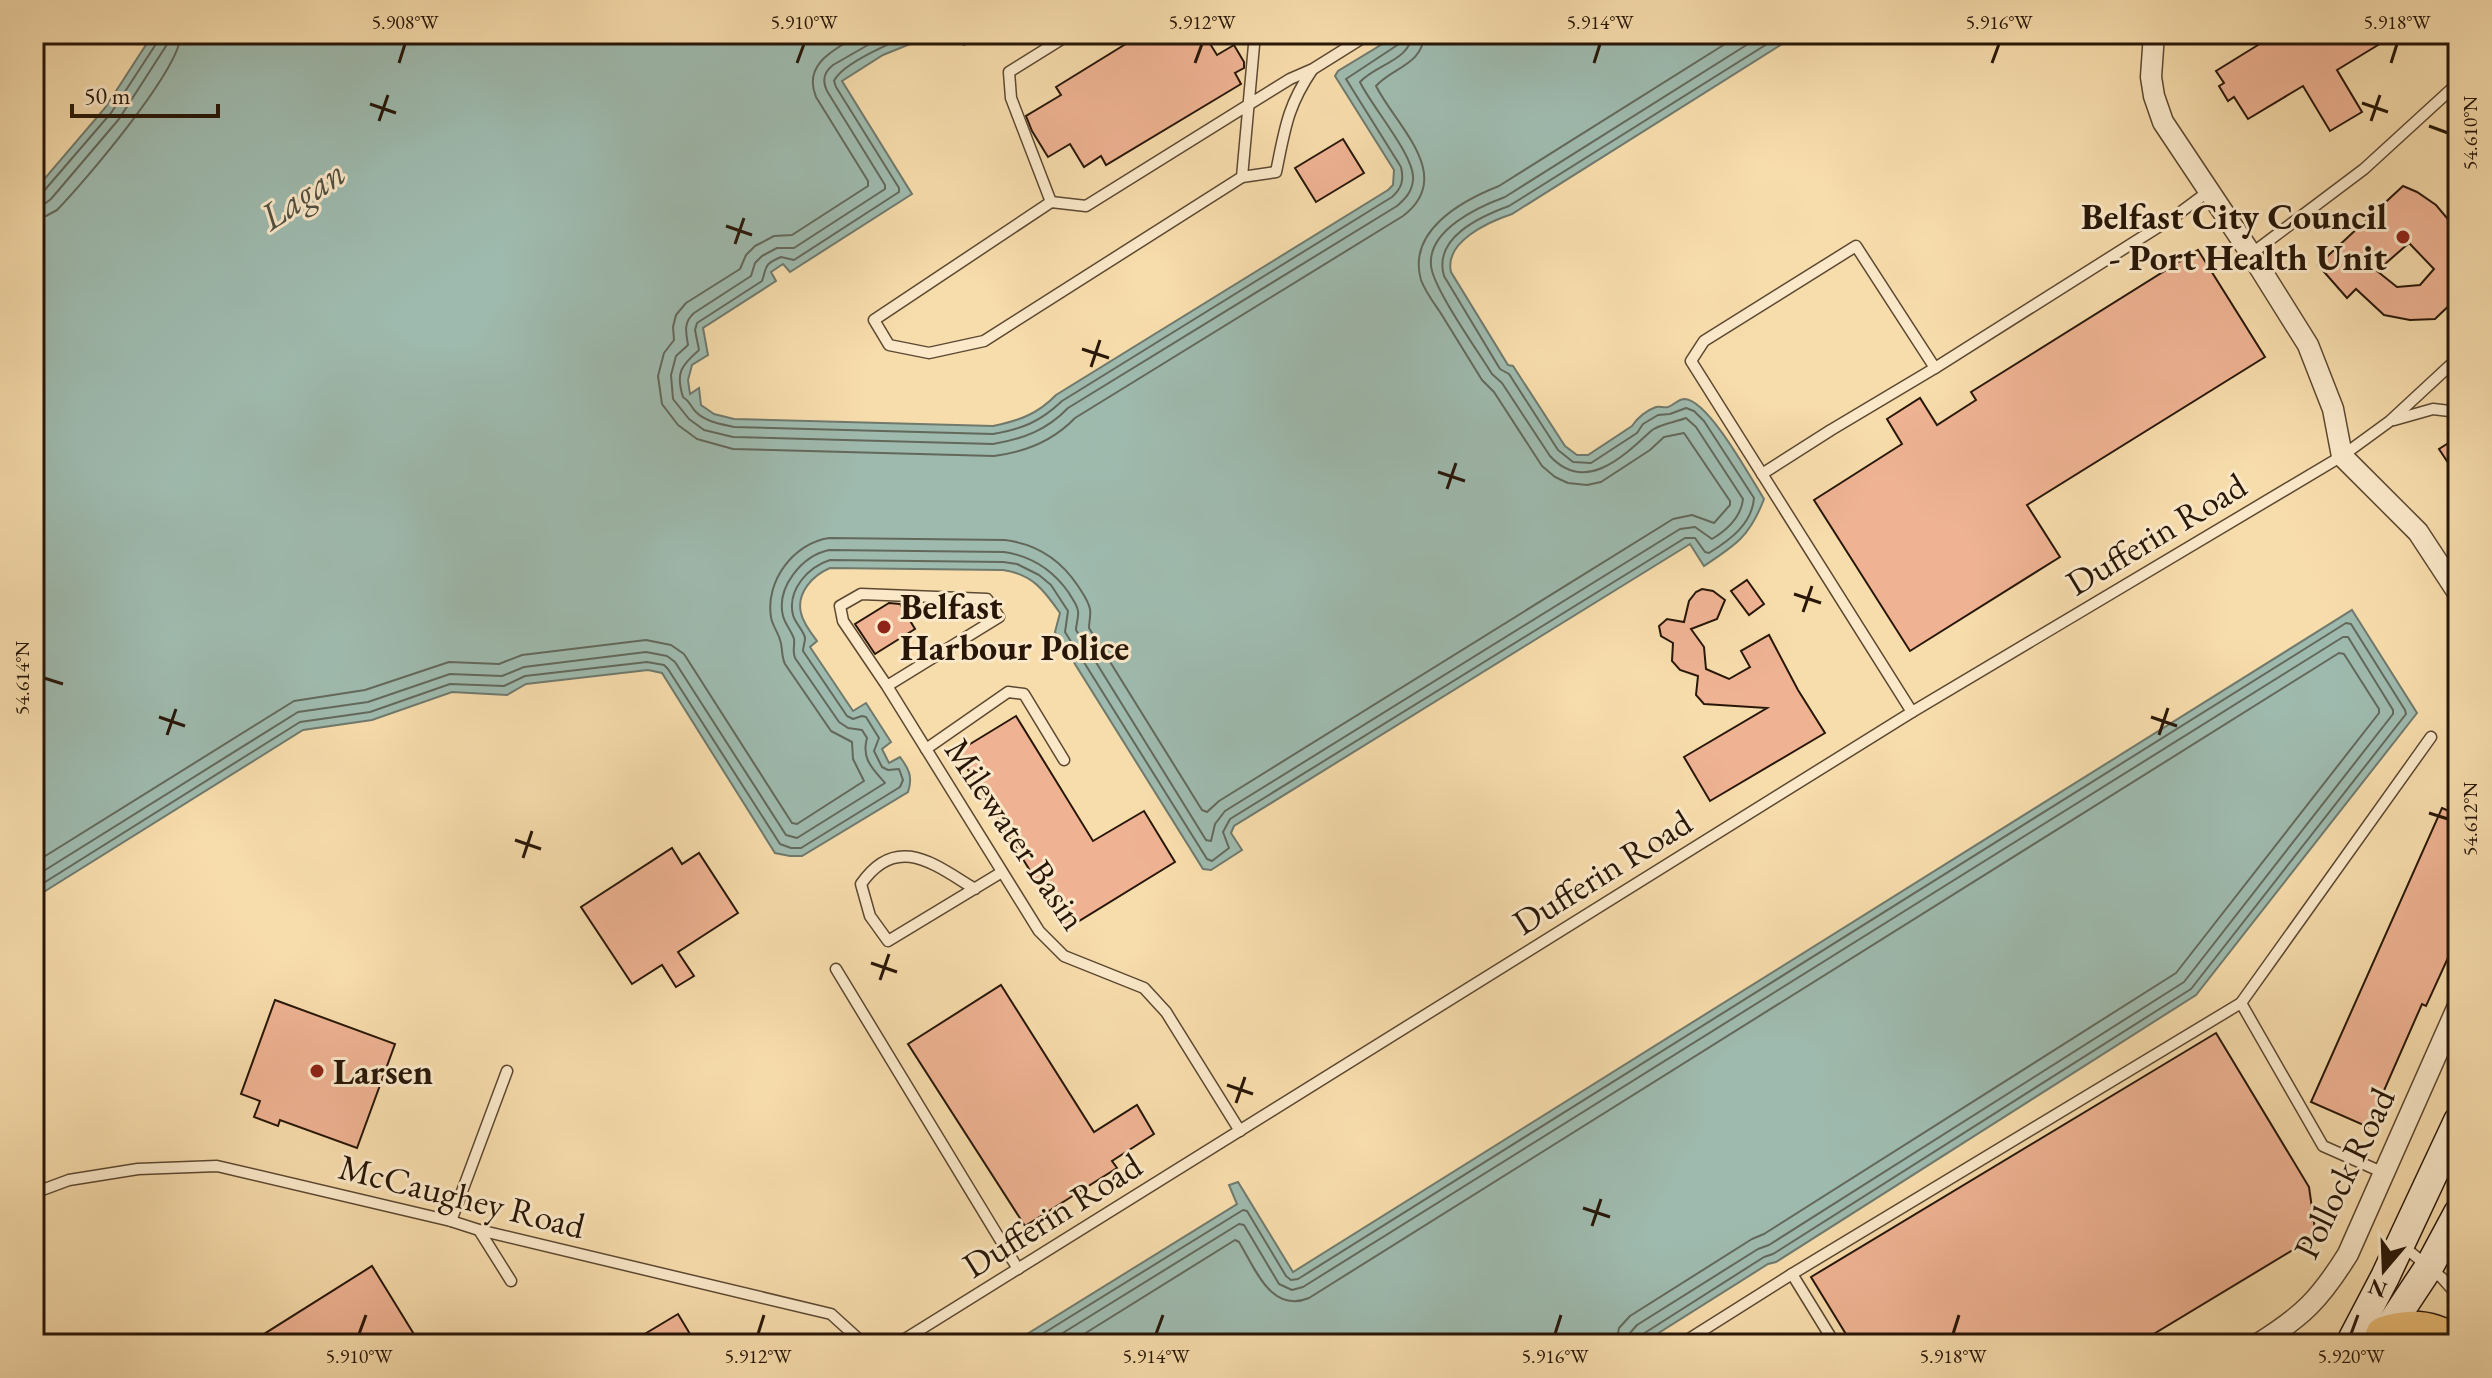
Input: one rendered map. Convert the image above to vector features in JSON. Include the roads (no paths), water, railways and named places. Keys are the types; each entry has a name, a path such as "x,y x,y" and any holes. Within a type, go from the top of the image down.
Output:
{"highway":[{"path":"2369,1341 2399,1330 2429,1330 2455,1344"}],"street":[{"path":"2154,34 2151,58 2154,96 2163,122 2308,345 2333,409 2342,456 2418,532 2458,593"},
{"name":"Pollock Road","path":"2258,1344 2305,1311 2327,1287 2348,1254 2458,1006"},
{"path":"2369,1341 2400,1244 2458,1121"},
{"path":"2369,1341 2429,1267 2458,1213"}],"lane":[{"path":"1051,202 1011,98 1009,72 1070,34"},
{"path":"1242,177 1255,34"},
{"path":"1313,69 1296,94 1288,115 1276,172 1242,177 984,341 929,353 889,345 874,320 1051,202 1086,206 1290,79 1313,69 1369,34"},
{"path":"2251,254 2364,169 2458,83"},
{"path":"1762,474 2174,217 2209,191"},
{"path":"1912,712 1691,361 1704,341 1856,246 1935,368"},
{"path":"2390,421 2458,358"},
{"path":"2390,421 2433,409 2458,412"},
{"name":"Dufferin Road","path":"897,1344 1912,712 2342,456 2390,421"},
{"name":"Milewater Basin","path":"887,686 999,617 987,599 861,594 840,606 843,621 887,686 1039,931 1064,956 1144,988 1166,1012 1240,1131"},
{"path":"926,749 1008,692 1024,694 1064,760"},
{"path":"1681,1344 2241,1003 2431,737"},
{"path":"975,889 932,862 906,855 887,861 868,874 861,884 870,916 888,941 975,889 1002,872"},
{"path":"836,969 1018,1269"},
{"path":"2241,1003 2323,1146 2384,1173"},
{"path":"451,1221 507,1071"},
{"name":"McCaughey Road","path":"34,1193 69,1180 138,1169 217,1166 831,1314 864,1344"},
{"path":"479,1230 511,1281"},
{"path":"2400,1244 2453,1288 2458,1296"},
{"path":"1792,1274 1835,1344"}],"water":[{"name":"Lagan","path":"153,34 982,34 964,45 947,37 915,42 883,55 842,81 912,194 790,272 783,264 771,272 776,281 703,328 708,355 692,365 688,380 690,394 699,388 701,405 714,414 734,419 993,426 1035,412 1056,395 1388,190 1393,185 1394,170 1335,76 1338,71 1399,34 1798,34 1512,214 1480,228 1461,243 1451,261 1451,272 1508,365 1513,366 1565,446 1577,455 1588,455 1632,426 1649,410 1668,407 1685,399 1706,412 1764,499 1741,538 1704,566 1690,544 1234,826 1231,833 1242,850 1211,870 1203,869 1055,632 1060,613 1030,579 1003,570 830,568 812,580 801,599 802,617 817,641 810,647 853,711 866,703 891,742 882,749 889,763 900,757 908,769 910,782 908,792 802,856 775,853 662,673 648,670 526,684 507,695 452,692 372,720 303,730 34,898 34,191 105,108"},
{"path":"2352,610 2417,713 2196,995 1776,1262 1768,1264 1641,1344 1011,1344 1237,1204 1229,1185 1238,1182 1293,1272"}],"place":[{"name":"Belfast City Council - Port Health Unit","path":"2403,237"},
{"name":"Belfast Harbour Police","path":"884,627"},
{"name":"Larsen","path":"317,1071"}]}
